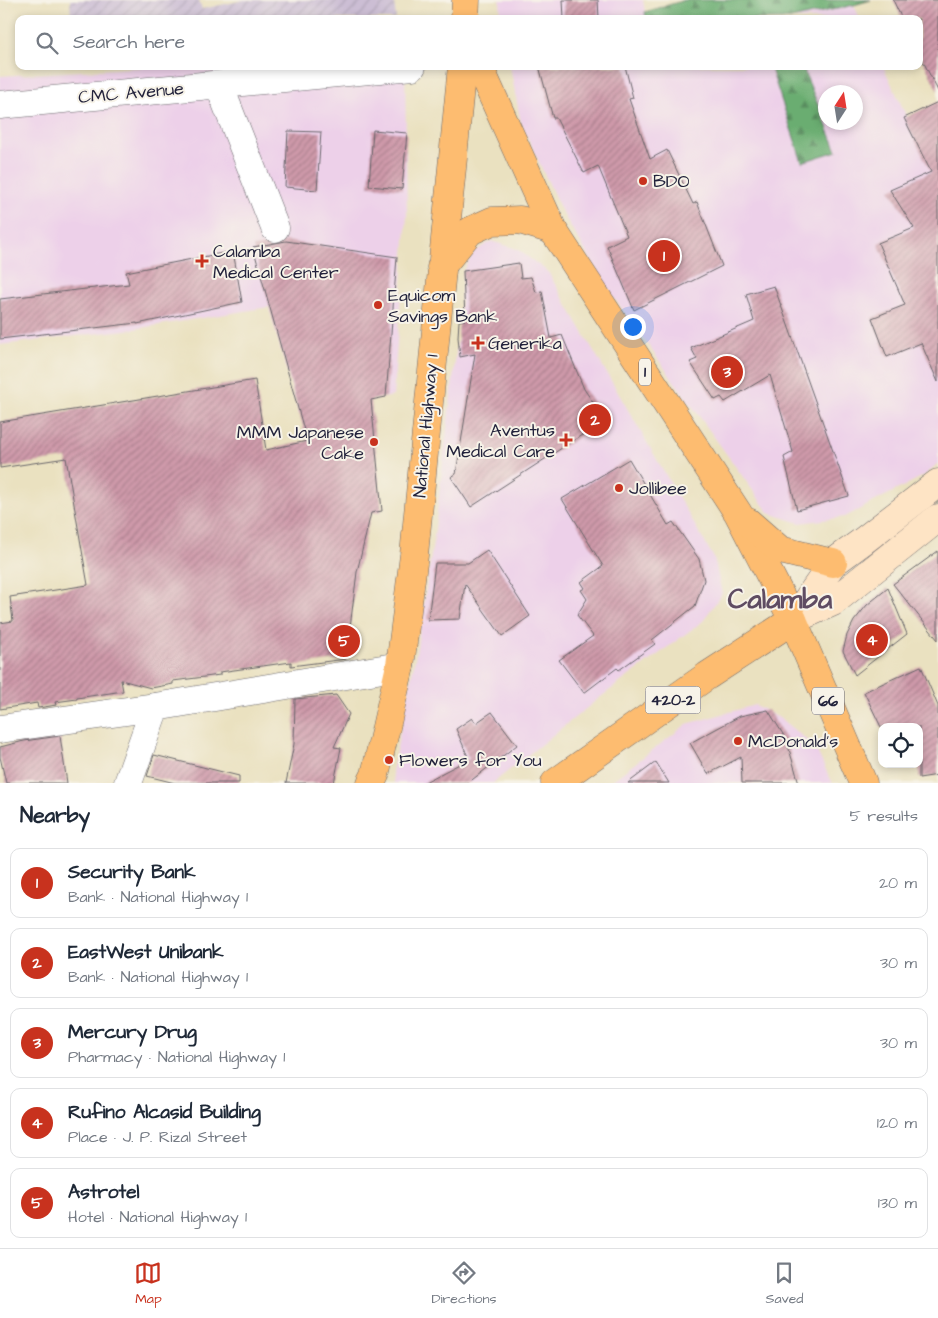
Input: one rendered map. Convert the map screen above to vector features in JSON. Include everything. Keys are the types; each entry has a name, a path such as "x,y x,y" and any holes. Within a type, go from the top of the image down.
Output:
{"main road":[{"name":"National Highway 1","path":"374,780 400,666 414,555 462,70"},
{"name":"1","path":"482,70 553,230 738,513 793,620"},
{"path":"441,268 470,231 492,221 520,220 553,230"},
{"name":"420-2","path":"793,620 833,563 938,483"},
{"path":"738,513 780,550 833,563"},
{"name":"420-2","path":"555,783 707,676 793,620 833,602 938,518"},
{"name":"66","path":"793,620 863,783"}],"street":[{"name":"CMC Avenue","path":"0,105 371,70"},
{"path":"219,85 275,228"},
{"path":"0,729 154,707 400,666"},
{"path":"128,783 154,707"}],"shaded area":[{"path":"70,0 199,0 202,9 244,0 394,0 396,15 71,15"},
{"path":"500,0 643,0 645,15 501,15"},
{"path":"854,5 858,15 809,15"},
{"name":"Calamba Medical Center","path":"99,70 405,70 407,215 393,396 299,415 269,307 134,329 0,345 0,76"},
{"path":"511,70 771,70 802,162 836,151 828,130 863,130 863,85 818,85 818,106 804,70 885,70 938,183 938,463 925,475 845,517 800,523 769,513 609,291 562,212 521,123"},
{"path":"491,241 517,249 548,272 714,558 722,593 703,621 598,699 493,783 394,783 392,772 416,654 435,530 458,337 463,271 474,252"},
{"path":"755,705 781,719 815,747 832,783 609,783 687,724"}],"green space":[{"path":"685,0 871,0 809,15 645,15 645,12"},
{"path":"771,70 804,70 818,105 818,130 828,130 837,151 802,162"}],"building":[{"path":"563,0 598,0 599,15 564,15"},
{"path":"893,0 938,0 938,91 923,61 923,15 900,15"},
{"path":"540,70 626,70 633,98 629,99 650,159 667,150 693,204 697,202 722,266 634,310 607,246 627,236 598,166 584,173 556,118 553,118"},
{"path":"938,102 938,382 921,343 887,357 872,318 905,305 878,243 914,228 890,190 931,172 904,118"},
{"path":"373,130 407,133 402,189 369,186"},
{"path":"288,131 321,132 317,190 285,187"},
{"path":"286,241 397,257 386,397 371,400 382,511 371,513 357,572 346,659 291,666 291,662 220,672 220,675 173,681 173,684 151,688 121,680 123,691 55,702 56,705 38,708 37,703 0,709 0,623 13,621 10,597 88,585 66,458 0,468 0,422 255,380 266,450 307,441 253,247"},
{"path":"233,251 242,302 137,324 0,339 0,299 129,284 126,272"},
{"path":"519,263 521,278 531,277 536,292 542,291 551,338 562,335 584,389 605,420 471,507 451,477 456,474 475,354 460,357 459,321 465,320 463,271"},
{"path":"774,286 849,496 797,510 784,457 793,452 770,375 725,402 721,397 715,400 690,362 697,359 691,348 754,321 746,294"},
{"path":"629,459 668,525 673,522 699,559 704,580 695,606 652,640 655,644 619,670 617,668 584,693 559,660 593,636 577,615 587,599 581,590 585,588 581,582 603,566 562,499"},
{"path":"487,550 530,616 502,636 465,584 460,619 428,620 435,563 468,563"},
{"path":"938,551 938,640 893,584"},
{"path":"888,588 907,634 855,675 843,651 847,635 854,621 867,605"},
{"path":"921,666 938,706 938,775 919,778 919,768 923,768 923,723 879,723 864,692"},
{"path":"336,695 349,714 334,747 341,748 334,783 286,783 294,744 295,699"},
{"name":"McDonald's","path":"768,710 786,739 799,783 742,783 741,757 708,774 690,743 740,716"},
{"path":"492,712 517,745 468,783 423,783 469,759 456,729 472,718 476,723"},
{"path":"60,736 67,783 6,783 0,757 0,747 24,741"},
{"path":"154,755 239,776 239,783 175,783 147,776"},
{"path":"656,762 669,783 628,783"}],"place":[{"name":"BDO","path":"643,181"},
{"name":"Security Bank","path":"664,256"},
{"name":"Calamba Medical Center","path":"202,261"},
{"name":"Equicom Savings Bank","path":"378,305"},
{"name":"Generika","path":"478,343"},
{"name":"Mercury Drug","path":"727,372"},
{"name":"EastWest Unibank","path":"595,420"},
{"name":"Aventus Medical Care","path":"566,440"},
{"name":"MMM Japanese Cake","path":"374,442"},
{"name":"Jollibee","path":"619,488"},
{"name":"Rufino Alcasid Building","path":"872,640"},
{"name":"Astrotel","path":"344,641"},
{"name":"McDonald's","path":"738,741"},
{"name":"Flowers for You","path":"389,760"}],"district":[{"name":"Calamba","path":"780,599"}]}
